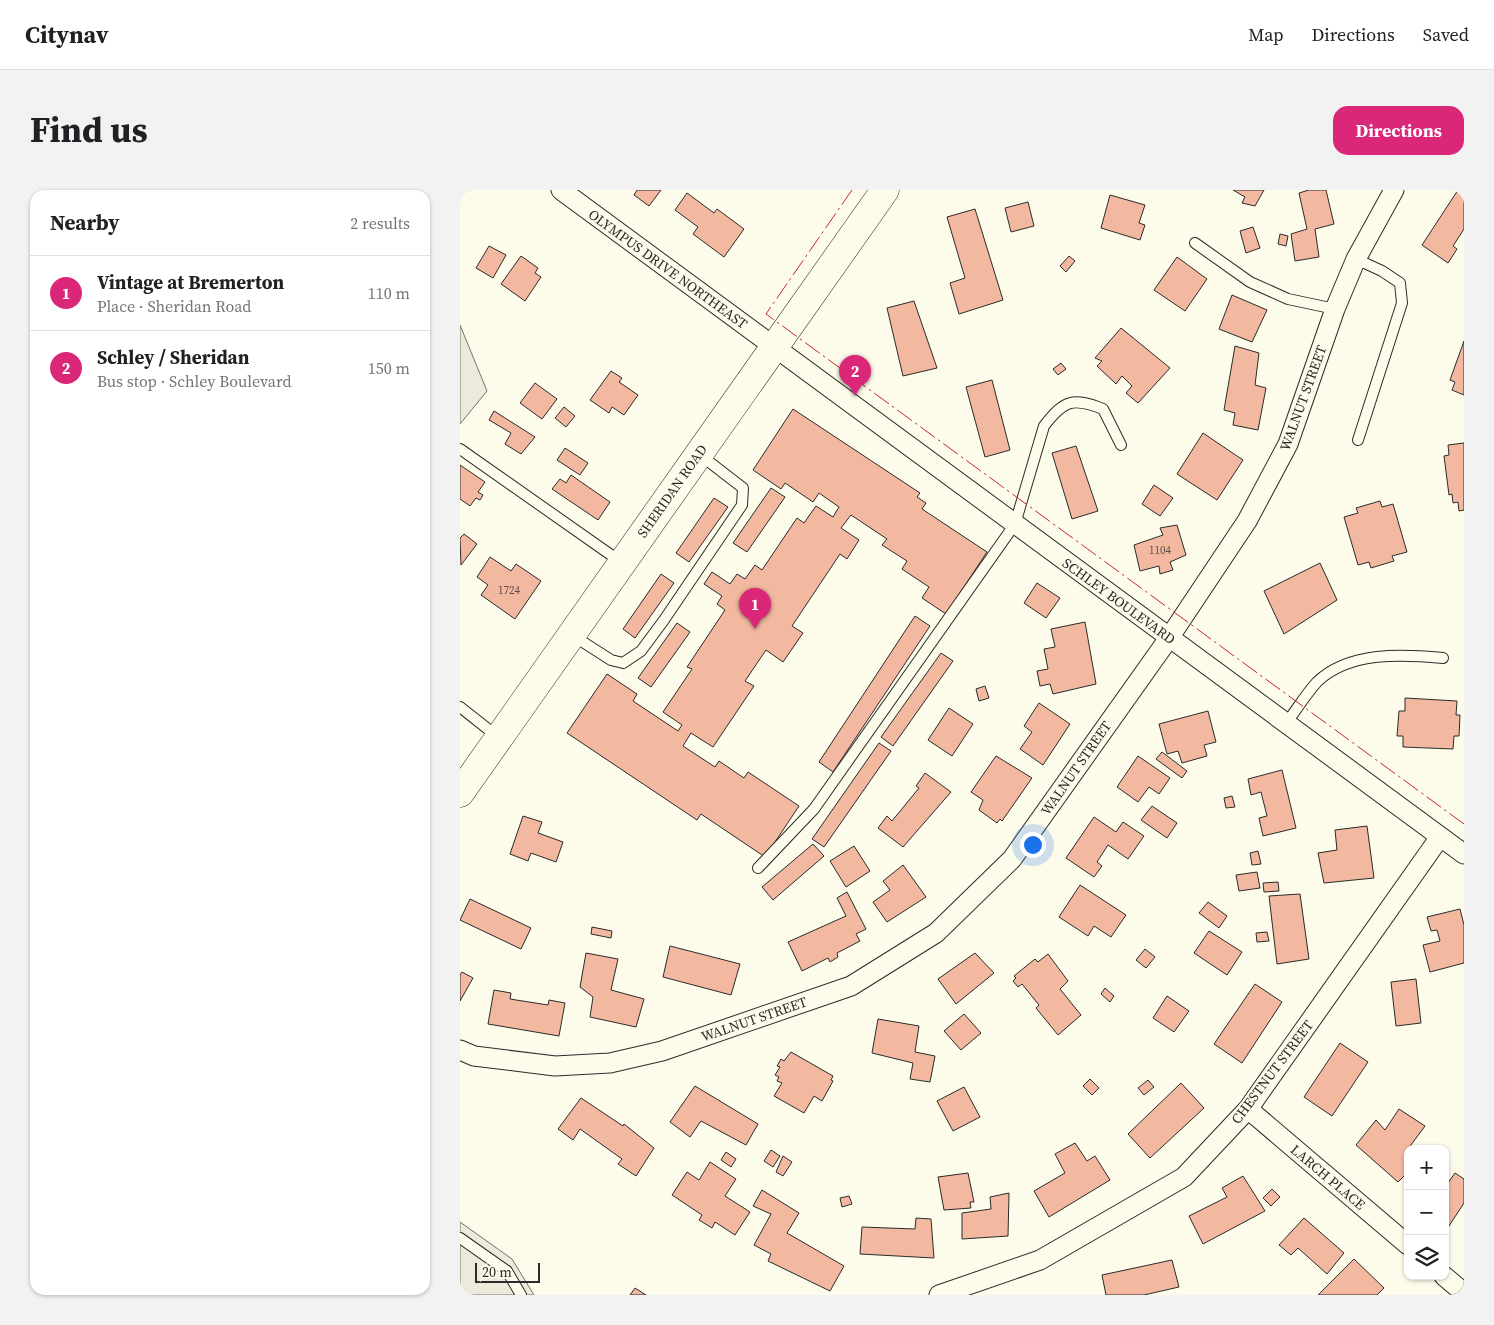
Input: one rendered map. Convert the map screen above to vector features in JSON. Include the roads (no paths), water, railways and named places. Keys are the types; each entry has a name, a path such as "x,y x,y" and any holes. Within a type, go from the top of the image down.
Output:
{"main road":[{"name":"SHERIDAN ROAD","path":"460,792 884,190"}],"street":[{"name":"OLYMPUS DRIVE NORTHEAST","path":"561,190 774,347"},
{"name":"WALNUT STREET","path":"460,1050 474,1056 555,1066 610,1063 662,1051 851,986 936,933 1012,859 1169,638 1247,521 1288,444 1335,308 1356,259 1394,190"},
{"name":"SCHLEY BOULEVARD","path":"774,347 1169,638 1287,722 1464,854"},
{"name":"CHESTNUT STREET","path":"939,1295 1040,1260 1121,1215 1184,1176 1248,1109 1440,836"},
{"name":"LARCH PLACE","path":"1248,1109 1404,1242"},
{"path":"1449,1280 1464,1293"}],"lane":[{"path":"1195,243 1250,282 1288,299 1335,308"},
{"path":"1356,259 1382,271 1400,283 1402,303 1358,440"},
{"path":"758,868 814,809 1015,524 1044,426 1054,412 1067,402 1084,401 1103,409 1121,446"},
{"path":"460,449 622,563"},
{"path":"571,634 611,660 623,663 640,651 664,620 742,505 743,488 699,454"},
{"path":"1287,722 1317,682 1330,673 1353,662 1405,655 1443,658"},
{"path":"460,707 499,738"},
{"path":"460,1238 507,1271 521,1295"}],"place":[{"name":"Schley / Sheridan","path":"855,396"},
{"name":"Vintage at Bremerton","path":"755,629"}]}
